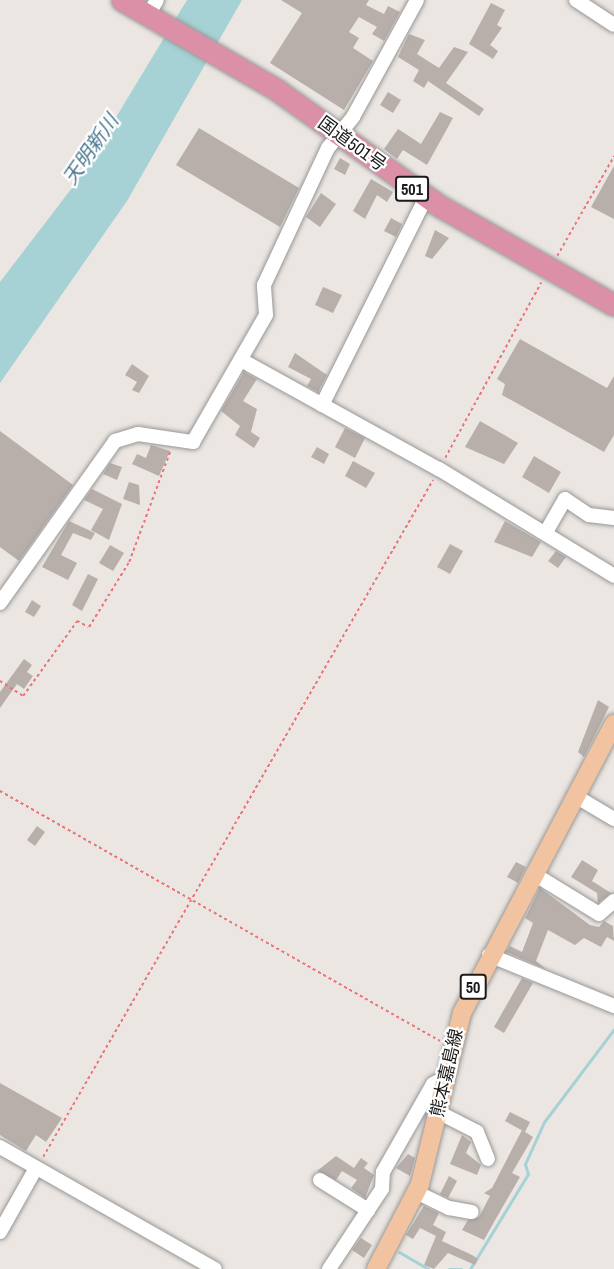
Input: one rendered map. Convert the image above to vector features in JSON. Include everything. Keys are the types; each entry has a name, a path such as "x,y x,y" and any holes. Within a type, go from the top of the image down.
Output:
{"highway":[{"name":"国道501号","path":"122,0 153,12 339,134 426,197 614,305"}],"main road":[{"name":"熊本嘉島線","path":"376,1269 416,1192 438,1112 451,1048 489,955 577,797 614,723"}],"street":[{"path":"576,0 614,25"},
{"path":"0,603 115,441 138,434 193,442 243,361 266,315 264,285 339,134 411,2"},
{"path":"322,405 426,197"},
{"path":"243,361 439,469 546,532 614,576"},
{"path":"546,532 565,499 589,515 614,518"},
{"path":"577,797 614,819"},
{"path":"534,874 599,914 614,901"},
{"path":"489,955 614,1006"},
{"path":"328,1269 382,1189 383,1172 433,1084 445,1078"},
{"path":"438,1112 477,1132 488,1159"},
{"path":"0,1147 215,1269"},
{"path":"0,1232 36,1168"},
{"path":"320,1180 368,1210"},
{"path":"416,1192 449,1208 472,1212"}],"path":[{"path":"36,1168 193,900 439,469 614,156"},
{"path":"0,681 23,696 77,621 89,627 129,562 174,440"},
{"path":"0,790 451,1048"}],"water":[{"path":"187,0 242,0 127,201 0,383 0,282 78,180"}],"building":[{"path":"281,0 369,0 366,5 384,14 388,6 400,12 384,41 372,34 377,27 359,17 349,32 359,38 353,48 373,61 344,110 270,63 302,13"},
{"path":"491,3 505,10 497,25 502,28 490,45 498,51 493,59 469,44"},
{"path":"409,34 425,40 417,54 439,68 454,47 468,52 446,83 484,109 479,116 428,81 424,88 413,81 419,70 398,57"},
{"path":"388,92 401,100 393,113 380,105"},
{"path":"440,112 453,118 427,165 403,150 397,159 384,149 398,129 421,144"},
{"path":"199,128 299,188 280,227 176,165"},
{"path":"340,158 350,164 345,175 334,169"},
{"path":"614,166 614,219 591,207"},
{"path":"371,179 393,192 387,202 377,195 365,219 353,211"},
{"path":"321,193 336,204 320,227 306,217"},
{"path":"391,218 402,224 396,237 384,231"},
{"path":"435,230 449,238 432,259 425,256"},
{"path":"323,287 342,295 333,313 315,305"},
{"path":"520,339 607,388 614,376 614,435 604,452 502,395 505,384 497,379"},
{"path":"295,353 327,375 318,392 307,386 311,379 288,367"},
{"path":"132,364 149,376 139,393 132,390 137,382 125,375"},
{"path":"244,372 257,379 243,401 257,409 251,432 260,438 254,448 235,435 240,426 221,411"},
{"path":"480,421 518,443 504,464 465,447"},
{"path":"345,428 365,438 355,458 335,447"},
{"path":"0,431 73,485 19,561 0,547"},
{"path":"151,445 170,451 159,476 132,464 137,454 146,458"},
{"path":"317,447 329,454 324,464 311,457"},
{"path":"534,456 561,472 549,493 522,477"},
{"path":"353,461 375,473 366,488 345,476"},
{"path":"110,463 122,467 117,480 103,474"},
{"path":"129,482 139,485 140,505 123,499"},
{"path":"92,489 122,504 109,540 91,530 103,509 84,500"},
{"path":"69,521 95,533 91,540 73,533 61,555 77,563 68,580 42,567"},
{"path":"505,521 541,542 532,557 494,542"},
{"path":"450,544 463,551 450,574 437,567"},
{"path":"110,545 124,553 113,571 99,563"},
{"path":"556,551 566,557 558,568 548,561"},
{"path":"88,574 98,579 82,611 72,605"},
{"path":"32,600 41,606 34,617 25,612"},
{"path":"24,659 32,665 27,672 33,676 24,689 17,684 0,708 0,692"},
{"path":"598,700 609,707 584,757 578,752"},
{"path":"37,826 45,832 35,846 27,840"},
{"path":"582,860 598,870 592,881 611,893 598,903 597,893 571,877"},
{"path":"516,862 526,867 518,883 507,877"},
{"path":"540,888 590,925 599,927 604,921 613,926 614,941 607,937 601,947 584,938 575,945 548,930 536,961 546,969 506,952 510,946 522,952 533,923 525,918"},
{"path":"522,978 533,983 504,1033 494,1027"},
{"path":"0,1083 62,1118 46,1142 36,1135 26,1151 0,1135"},
{"path":"510,1112 530,1122 525,1132 505,1121"},
{"path":"522,1130 533,1137 512,1173 520,1177 484,1240 462,1230 468,1220 479,1217 490,1196 484,1193 492,1188"},
{"path":"462,1135 471,1142 466,1153 481,1165 477,1175 450,1164"},
{"path":"408,1154 415,1158 410,1176 396,1168"},
{"path":"336,1156 354,1168 361,1158 368,1163 364,1168 374,1175 365,1198 351,1188 357,1180 342,1171 336,1180 317,1171"},
{"path":"449,1176 457,1181 448,1198 440,1194"},
{"path":"424,1206 439,1213 433,1225 446,1232 442,1241 478,1259 475,1265 448,1253 434,1269 424,1265 436,1236 420,1228 413,1239 406,1235"},
{"path":"361,1238 372,1245 364,1258 352,1250"}],"waterway":[{"path":"470,1269 528,1174 525,1164 544,1122 614,1029"},
{"path":"399,1252 429,1269"},
{"path":"449,1269 461,1269"}],"water label":[{"name":"天明新川","path":"90,149"}]}
